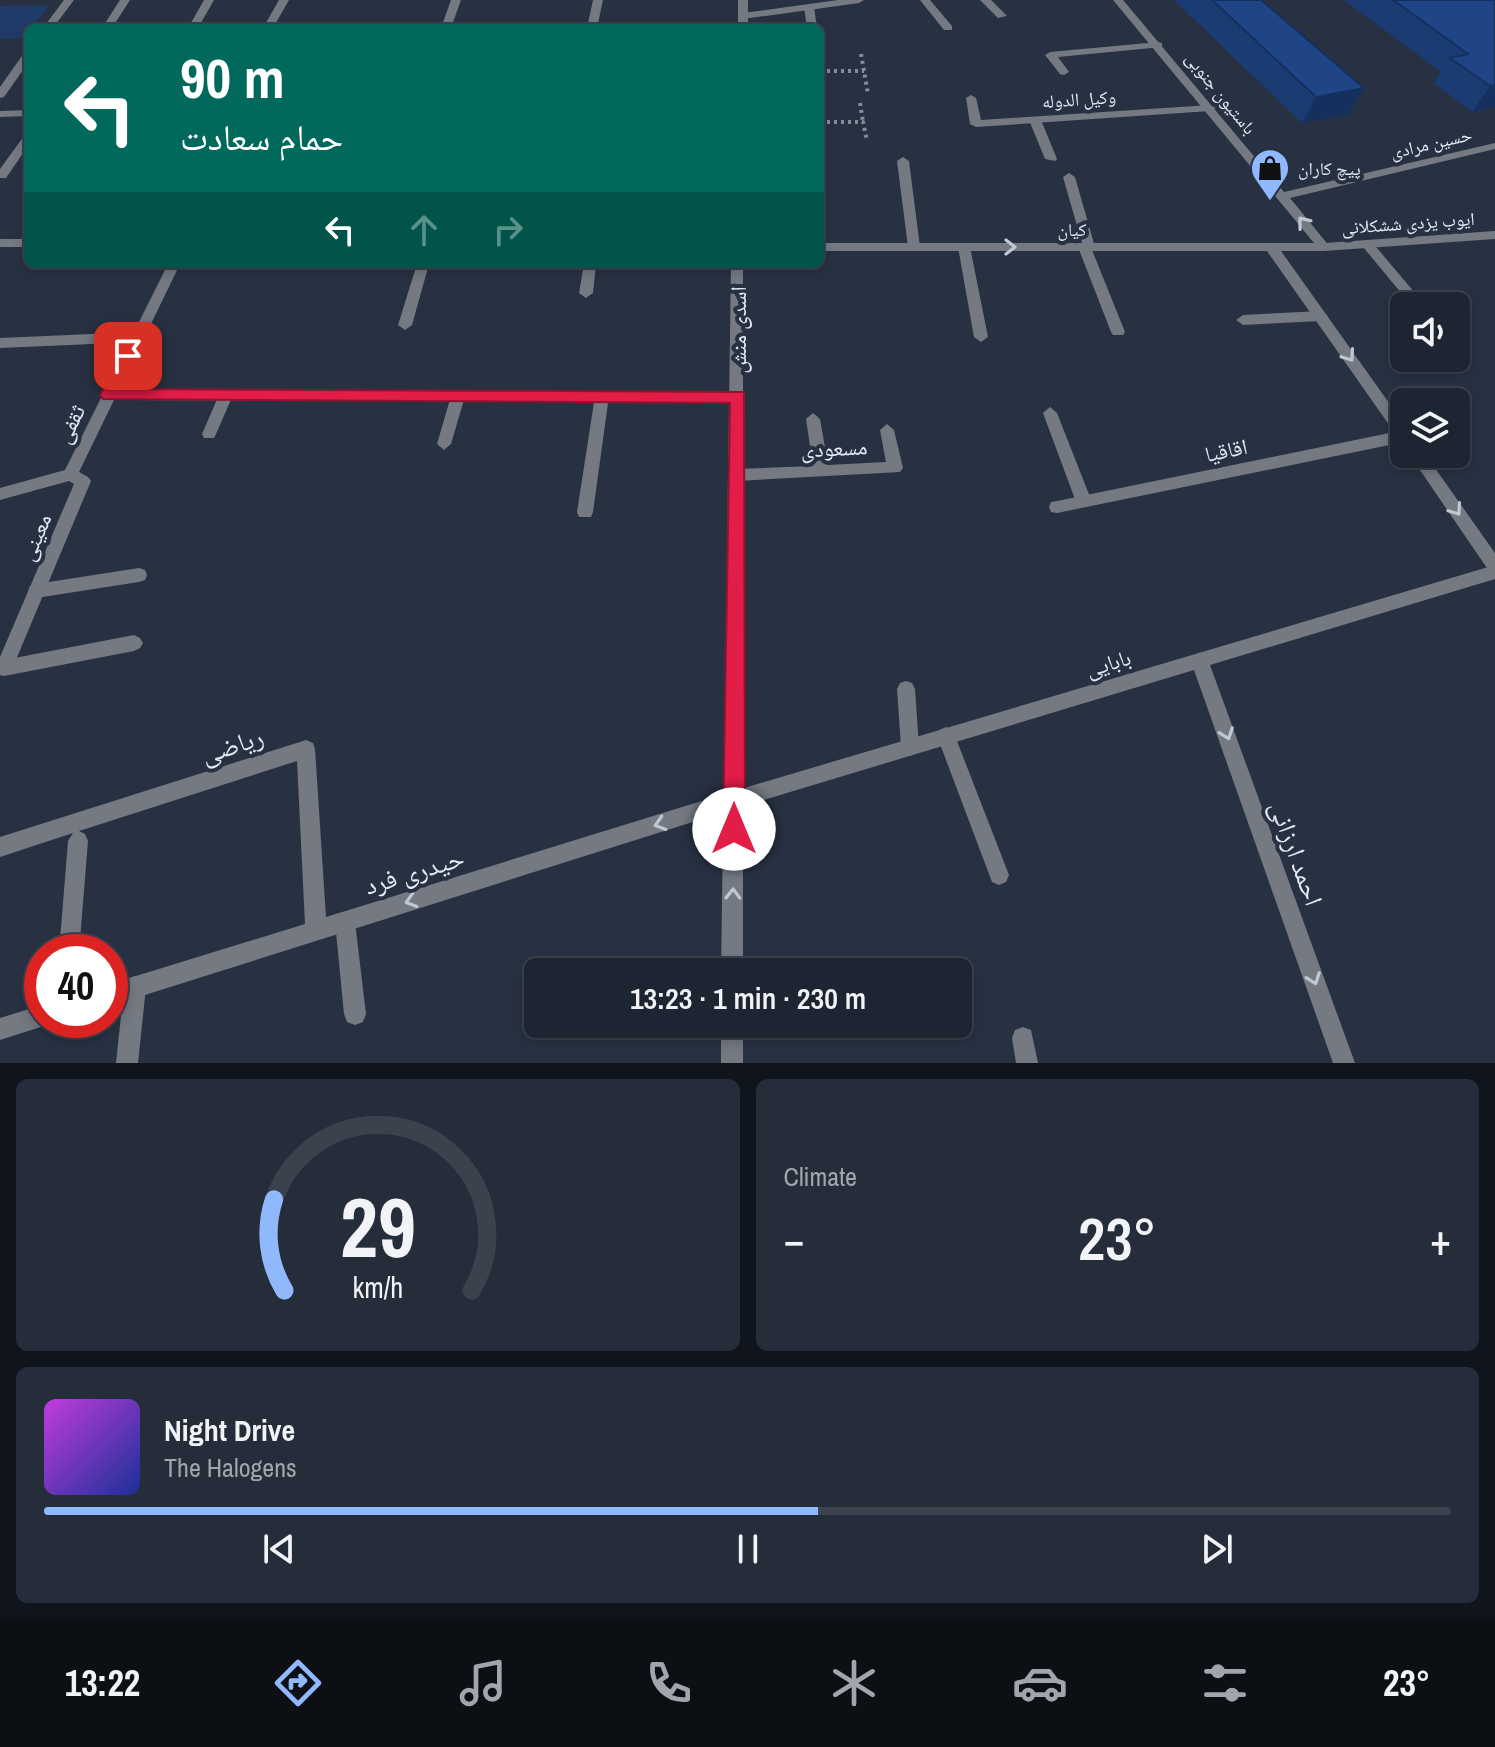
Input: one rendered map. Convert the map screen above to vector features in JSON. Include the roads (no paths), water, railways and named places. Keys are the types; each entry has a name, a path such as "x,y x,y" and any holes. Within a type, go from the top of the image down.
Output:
{"street":[{"path":"51,24 69,0"},
{"path":"110,24 125,0"},
{"path":"195,24 209,0"},
{"path":"270,24 284,0"},
{"path":"447,24 456,0"},
{"path":"593,24 598,0"},
{"path":"743,0 743,22 809,7 859,0"},
{"path":"925,0 948,28"},
{"path":"985,0 1002,16"},
{"name":"باستیون جنوبی","path":"1118,0 1324,247"},
{"path":"809,7 811,24"},
{"path":"1064,72 1050,55 1158,45"},
{"path":"0,95 24,64"},
{"name":"وکیل الدوله","path":"971,98 976,124 1210,108"},
{"path":"0,114 24,113"},
{"path":"1035,120 1051,159"},
{"path":"2,175 24,144"},
{"name":"حسین مرادی","path":"1282,196 1495,146"},
{"path":"903,161 914,247"},
{"path":"1069,177 1087,247 1118,332"},
{"name":"ایوب یزدی ششکلانی","path":"1324,247 1495,235"},
{"path":"0,243 24,243"},
{"path":"1367,244 1407,292"},
{"name":"کیان","path":"824,247 1324,247"},
{"path":"964,247 981,337"},
{"path":"1271,247 1390,415"},
{"name":"ثقفی","path":"70,475 172,268"},
{"path":"405,325 422,268"},
{"path":"586,293 589,268"},
{"name":"اسدی منش","path":"732,958 737,268"},
{"path":"1243,320 1321,316"},
{"path":"0,343 138,337"},
{"path":"108,395 738,397"},
{"path":"209,434 226,395"},
{"path":"444,444 458,396"},
{"path":"585,512 602,396"},
{"path":"1050,413 1084,502"},
{"path":"813,419 821,471"},
{"name":"مسعودی","path":"737,475 895,468 887,430"},
{"name":"اقاقیا","path":"1057,507 1390,438"},
{"path":"1427,468 1495,566"},
{"path":"0,494 70,475"},
{"name":"معینی","path":"70,475 83,481 4,668 134,643"},
{"name":"بابایی","path":"734,800 1495,572"},
{"path":"36,591 139,575"},
{"name":"احمد ارزانی","path":"1200,661 1344,1063"},
{"path":"906,689 910,747"},
{"path":"946,736 999,875"},
{"name":"ریاضی","path":"0,847 306,749 316,931"},
{"name":"حیدری فرد","path":"128,989 734,800"},
{"path":"70,934 78,841"},
{"path":"345,922 355,1014"},
{"path":"127,1063 135,987"},
{"path":"0,1029 24,1022"},
{"path":"732,1038 732,1063"},
{"path":"1023,1038 1027,1063"}],"place":[{"name":"پیچ کاران","path":"1270,202"}]}
